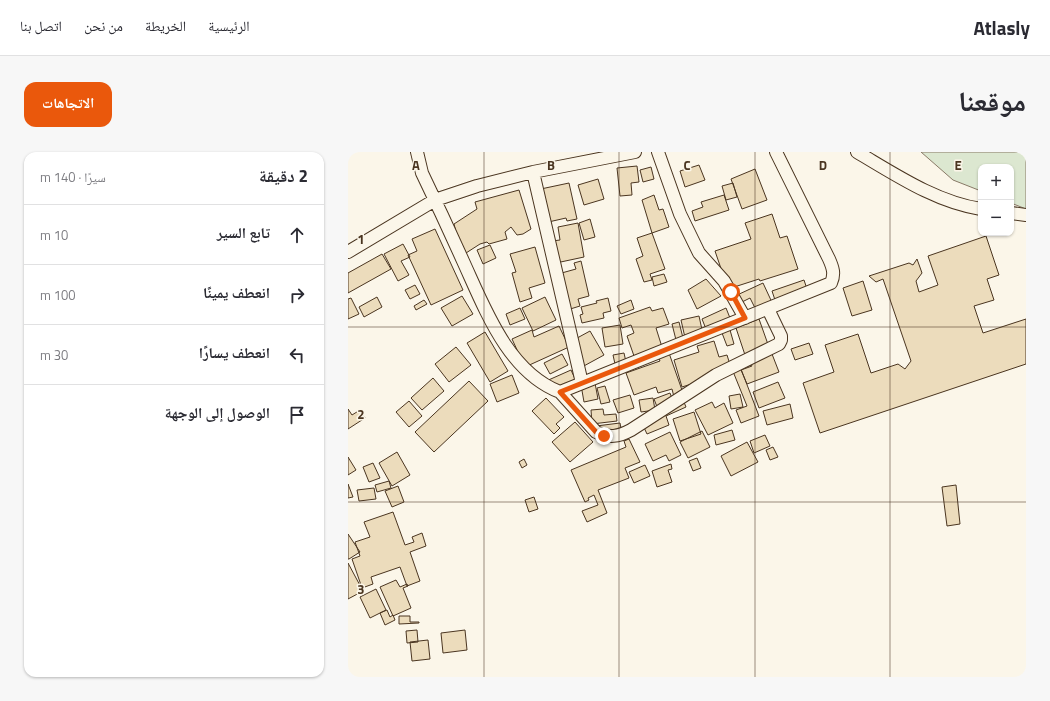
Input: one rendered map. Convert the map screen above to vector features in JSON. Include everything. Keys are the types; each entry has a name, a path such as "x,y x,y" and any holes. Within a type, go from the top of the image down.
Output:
{"street":[{"path":"417,152 422,173 496,331 528,372 544,385 560,392 596,432 604,436 614,437 631,430 716,375 779,344 781,336 768,309"},
{"path":"348,252 435,200 477,186 533,172 634,152"},
{"path":"658,152 680,214 699,253 724,281 745,318"},
{"path":"560,392 831,283 834,270 776,152"},
{"path":"857,152 894,174 939,197 959,205 978,208"},
{"path":"533,172 582,383"},
{"path":"1014,213 1026,215"}],"green space":[{"path":"921,152 1026,152 1026,209 1014,204 1014,164 978,164 978,190 953,180"}],"building":[{"path":"699,165 705,180 685,187 680,171"},
{"path":"637,166 639,182 631,183 632,195 620,196 617,168"},
{"path":"651,167 654,179 643,182 640,170"},
{"path":"755,169 767,200 742,209 731,179"},
{"path":"598,179 604,199 584,205 578,185"},
{"path":"569,183 577,219 567,221 566,218 544,223 536,190"},
{"path":"733,183 737,197 726,200 722,186"},
{"path":"519,190 531,229 523,234 517,235 511,227 505,232 507,239 489,244 487,242 480,244 466,253 457,236 454,224 477,209 475,202"},
{"path":"654,195 659,210 663,209 669,227 652,233 642,200"},
{"path":"724,195 729,210 695,221 692,211 703,207 701,202"},
{"path":"772,214 780,238 787,236 798,269 728,289 715,251 751,239 745,223"},
{"path":"590,219 595,237 584,240 579,223"},
{"path":"578,223 584,257 556,263 552,241 560,240 558,227"},
{"path":"435,229 463,290 431,305 408,255 417,251 412,239"},
{"path":"652,233 665,269 650,274 652,280 644,282 636,259 643,256 637,238"},
{"path":"986,236 999,275 987,279 994,300 974,306 983,333 1026,319 1026,364 820,433 803,383 834,372 825,345 858,334 871,373 898,364 905,369 911,361 883,279 876,282 869,276 909,263 913,265 917,259 922,273 916,281 919,292 938,285 928,256"},
{"path":"403,244 410,257 401,261 409,275 398,281 384,254"},
{"path":"490,245 496,258 483,264 477,250"},
{"path":"535,247 545,283 529,288 532,298 520,302 512,273 516,272 510,254"},
{"path":"382,254 391,269 348,293 348,273"},
{"path":"581,261 589,296 578,299 580,306 567,310 558,274 576,269 574,263"},
{"path":"664,274 667,282 654,286 652,277"},
{"path":"706,279 721,296 697,309 688,290"},
{"path":"804,280 808,292 776,303 772,291"},
{"path":"863,281 872,310 852,316 843,288"},
{"path":"763,283 776,311 760,318 750,298 738,304 735,296"},
{"path":"415,285 420,294 410,299 405,290"},
{"path":"462,296 473,314 452,326 441,308"},
{"path":"377,297 382,307 364,317 359,307"},
{"path":"545,297 556,320 533,331 522,308"},
{"path":"351,298 359,314 348,319 348,299"},
{"path":"608,298 611,311 603,313 604,318 582,323 580,315 583,314 581,307 597,303 596,301"},
{"path":"424,300 427,304 416,310 414,306"},
{"path":"631,300 634,309 621,314 617,306"},
{"path":"650,307 652,311 663,308 669,324 656,328 662,347 634,356 627,336 634,333 631,325 622,328 619,318"},
{"path":"520,308 525,319 510,325 506,314"},
{"path":"726,308 730,318 706,329 702,319"},
{"path":"699,316 704,339 686,342 681,320"},
{"path":"759,319 770,350 746,358 736,328"},
{"path":"679,322 683,338 676,340 672,324"},
{"path":"620,325 623,344 605,347 602,328"},
{"path":"559,326 569,347 525,367 512,339 532,330 534,337"},
{"path":"730,330 734,344 727,346 722,333"},
{"path":"590,331 604,355 582,367 568,343"},
{"path":"485,332 508,371 490,382 467,343"},
{"path":"714,341 719,357 727,355 732,371 682,387 674,360 699,352 697,346"},
{"path":"809,343 813,354 795,360 791,349"},
{"path":"456,347 471,365 449,382 435,364"},
{"path":"624,353 626,362 615,364 613,355"},
{"path":"669,353 683,393 674,397 672,389 658,393 656,387 634,395 626,373 660,361 658,356"},
{"path":"562,354 568,365 550,374 544,363"},
{"path":"772,354 779,372 747,384 741,370 752,366 750,362"},
{"path":"750,362 751,365 741,369 759,416 741,423 736,410 747,406 732,369"},
{"path":"571,370 576,381 549,394 544,382"},
{"path":"512,375 519,393 497,402 490,384"},
{"path":"433,378 444,391 422,410 411,398"},
{"path":"469,381 488,401 434,452 415,432"},
{"path":"778,382 785,398 759,408 753,392"},
{"path":"595,383 598,399 584,402 581,385"},
{"path":"605,386 610,402 601,404 597,388"},
{"path":"670,393 673,401 681,395 686,407 666,416 669,425 647,434 640,419 659,412 654,399"},
{"path":"740,394 743,407 731,409 729,396"},
{"path":"630,395 634,408 618,413 613,400"},
{"path":"546,398 564,417 556,424 560,428 554,434 532,411"},
{"path":"653,398 655,410 641,412 639,400"},
{"path":"409,401 422,416 409,427 396,412"},
{"path":"712,402 715,408 724,403 733,423 708,435 695,410"},
{"path":"790,404 793,418 767,425 763,411"},
{"path":"348,409 352,415 360,410 365,418 348,429"},
{"path":"603,409 604,415 616,414 617,421 592,424 591,410"},
{"path":"694,412 701,434 680,441 673,419"},
{"path":"575,422 593,442 570,462 552,442"},
{"path":"620,423 623,440 608,442 607,436 596,426"},
{"path":"732,430 735,440 716,445 714,435"},
{"path":"702,431 710,447 688,458 680,442"},
{"path":"670,432 681,455 669,461 666,455 653,461 645,444"},
{"path":"765,435 770,446 754,453 750,441"},
{"path":"629,439 640,462 625,468 629,478 598,490 607,513 587,522 582,511 598,505 594,495 588,498 589,500 585,502 571,470 626,447 624,441"},
{"path":"747,442 758,462 731,476 721,456"},
{"path":"773,447 778,457 770,460 766,450"},
{"path":"397,452 410,475 392,486 379,463"},
{"path":"348,457 356,470 348,475"},
{"path":"697,458 701,468 693,471 689,461"},
{"path":"524,459 527,465 522,468 519,462"},
{"path":"373,463 380,478 369,482 363,467"},
{"path":"671,464 672,469 668,470 672,482 657,487 652,471"},
{"path":"645,465 650,476 634,483 629,472"},
{"path":"389,481 391,488 377,492 375,485"},
{"path":"348,484 353,497 348,498"},
{"path":"956,485 960,524 947,526 942,487"},
{"path":"398,486 404,502 392,507 385,491"},
{"path":"374,488 376,499 359,501 357,490"},
{"path":"534,497 538,509 529,512 525,500"},
{"path":"393,512 405,545 414,542 412,537 422,533 426,546 410,552 420,581 407,586 400,567 371,577 373,584 362,588 352,559 360,556 355,542 370,537 364,522"},
{"path":"348,534 360,552 349,559 348,559"},
{"path":"348,563 363,591 348,599"},
{"path":"396,580 400,587 407,584 408,586 403,588 411,608 393,616 380,587"},
{"path":"376,589 386,610 370,618 360,597"},
{"path":"387,610 390,617 393,615 395,620 385,625 380,613"},
{"path":"399,616 410,616 410,622 419,623 399,624"},
{"path":"417,630 418,642 407,643 406,631"},
{"path":"465,630 467,650 443,653 441,633"},
{"path":"428,640 430,659 412,661 410,642"}],"route":[{"path":"604,436 596,432 560,392 745,318 731,292"}]}
